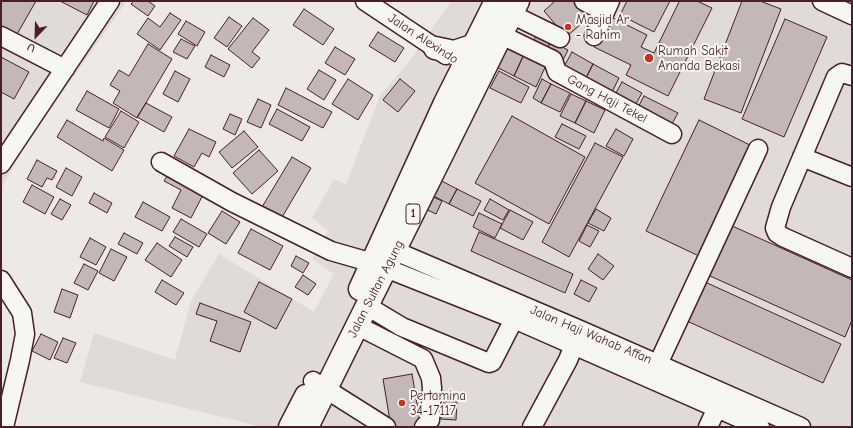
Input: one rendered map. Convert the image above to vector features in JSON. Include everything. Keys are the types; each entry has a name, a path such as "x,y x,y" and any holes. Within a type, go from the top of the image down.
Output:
{"highway":[{"name":"Jalan Sultan Agung","path":"290,427 358,326 367,306 408,187 445,103 468,74 486,35 509,5"},
{"path":"435,48 454,52 486,35"},
{"path":"435,48 452,67 468,74"},
{"name":"Jalan Sultan Agung","path":"307,427 320,384 352,307 384,256"}],"street":[{"path":"1,164 110,1"},
{"name":"Jalan Alexindo","path":"365,1 435,48"},
{"path":"584,1 608,6 594,36"},
{"path":"822,1 852,15"},
{"path":"509,5 560,38"},
{"name":"Gang Haji Tekel","path":"486,35 553,60 557,72 672,134"},
{"path":"1,36 64,69"},
{"path":"852,76 842,72 836,77 802,157 775,228 777,233 783,237 852,268"},
{"path":"658,364 758,148"},
{"path":"802,157 852,177"},
{"path":"161,162 232,202 331,251 384,256"},
{"name":"Jalan Haji Wahab Affan","path":"384,256 514,320 577,337 658,364 720,400 760,427"},
{"name":"Jalan Haji Wahab Affan","path":"384,256 577,337 720,400 801,427"},
{"path":"1,280 18,304 22,313 24,328 20,360 4,427"},
{"path":"367,306 402,327 489,363 492,362 514,320"},
{"path":"358,326 423,359 431,378 432,388 430,420 424,427"},
{"path":"532,427 568,360 577,337"},
{"path":"320,384 386,427"},
{"path":"708,427 720,400"}],"shaded area":[{"path":"1,1 127,1 27,143 1,189"},
{"path":"451,1 852,1 852,427 300,427 302,423 278,427 263,427 80,382 94,333 175,360 191,301 219,254 314,312 334,274 312,259 328,230 312,218 334,179 346,184 380,96 412,58"}],"building":[{"path":"1,1 36,1 16,36 1,28"},
{"path":"60,1 94,1 87,15"},
{"path":"134,1 148,1 155,6 148,16 131,4"},
{"name":"Masjid Ar - Rahim","path":"555,1 573,1 588,18 566,37 544,11"},
{"path":"627,1 670,1 654,32 620,15"},
{"path":"678,1 697,1 712,8 668,96 626,75 631,65 594,47 609,16 647,35 641,47 654,53 679,2"},
{"path":"742,1 760,1 781,9 741,113 704,99"},
{"path":"304,9 334,29 323,45 293,25"},
{"path":"170,13 181,20 160,50 137,34 148,18 160,27"},
{"path":"229,17 242,26 227,47 214,38"},
{"path":"253,18 269,30 252,52 260,58 252,68 228,49"},
{"path":"785,19 827,37 784,137 742,119"},
{"path":"186,21 205,32 197,46 178,34"},
{"path":"378,32 404,48 395,62 369,46"},
{"path":"500,34 526,50 514,76 489,63"},
{"path":"537,34 551,41 544,55 530,48"},
{"path":"181,39 195,46 187,59 173,52"},
{"path":"551,41 568,50 561,64 544,55"},
{"path":"148,44 172,59 137,118 113,103 120,91 110,85 119,70 129,76"},
{"path":"335,47 355,59 345,75 325,63"},
{"path":"526,50 548,61 536,87 514,76"},
{"path":"572,52 593,64 583,84 561,72"},
{"path":"211,55 230,65 224,77 205,67"},
{"path":"1,57 29,72 14,99 1,92"},
{"path":"593,64 619,78 609,98 583,84"},
{"path":"319,70 336,80 324,100 307,89"},
{"path":"175,71 190,79 178,102 163,94"},
{"path":"499,71 529,87 521,103 490,88"},
{"path":"348,79 373,95 358,120 332,104"},
{"path":"400,79 415,91 398,112 383,100"},
{"path":"542,79 551,84 541,103 533,98"},
{"path":"622,82 642,93 632,111 612,100"},
{"path":"551,84 570,93 560,112 541,103"},
{"path":"286,88 332,112 323,128 278,105"},
{"path":"87,91 119,109 109,128 76,110"},
{"path":"571,94 586,101 575,123 560,116"},
{"path":"644,96 678,113 669,129 636,111"},
{"path":"258,99 271,105 261,128 247,122"},
{"path":"586,101 605,110 594,133 575,123"},
{"path":"146,103 172,117 164,132 137,117"},
{"path":"277,109 310,127 302,141 269,124"},
{"path":"121,111 139,122 124,148 105,137"},
{"path":"230,114 242,119 235,135 223,129"},
{"path":"512,116 585,157 549,224 475,183"},
{"path":"67,120 103,141 104,138 124,150 112,171 57,137"},
{"path":"699,120 752,146 699,256 646,231"},
{"path":"562,124 586,136 579,149 555,137"},
{"path":"189,129 216,142 209,157 202,153 194,167 174,156"},
{"path":"616,129 633,139 624,156 606,146"},
{"path":"244,131 258,147 232,168 219,152"},
{"path":"595,143 623,157 569,257 542,242"},
{"path":"259,150 278,171 252,194 233,173"},
{"path":"292,157 311,168 281,219 262,207"},
{"path":"37,160 57,171 52,180 47,178 42,187 27,179"},
{"path":"66,168 82,177 72,196 56,187"},
{"path":"169,173 205,191 191,218 172,208 181,190 164,181"},
{"path":"434,177 457,189 449,204 426,192"},
{"path":"32,185 54,197 45,214 23,202"},
{"path":"457,189 481,201 473,216 449,204"},
{"path":"94,193 112,203 107,213 89,203"},
{"path":"427,194 442,201 436,214 421,207"},
{"path":"60,199 71,205 62,220 51,214"},
{"path":"490,199 509,210 503,220 484,210"},
{"path":"143,202 170,217 162,231 135,217"},
{"path":"596,209 611,218 604,231 588,223"},
{"path":"510,210 533,222 523,240 500,228"},
{"path":"222,211 240,222 226,244 208,233"},
{"path":"479,213 502,224 495,238 473,227"},
{"path":"181,219 207,234 199,247 173,232"},
{"path":"587,225 599,231 590,247 579,241"},
{"path":"730,225 852,280 852,320 845,337 708,275"},
{"path":"251,229 283,246 270,270 238,253"},
{"path":"479,232 573,274 565,293 471,251"},
{"path":"124,233 143,243 137,254 118,244"},
{"path":"175,237 193,247 187,257 169,246"},
{"path":"90,238 106,247 96,265 80,257"},
{"path":"157,243 182,260 171,277 145,260"},
{"path":"111,249 127,257 114,281 99,273"},
{"path":"598,254 614,266 603,280 588,269"},
{"path":"296,256 309,263 303,273 291,266"},
{"path":"84,264 98,271 88,290 74,283"},
{"path":"303,275 316,284 308,295 295,287"},
{"path":"162,280 184,293 176,305 155,292"},
{"path":"581,280 597,288 589,302 574,294"},
{"path":"259,282 292,299 276,329 244,312"},
{"path":"705,282 841,344 823,383 687,321"},
{"path":"62,289 78,295 70,318 54,312"},
{"path":"200,303 251,322 240,352 210,341 217,321 196,314"},
{"path":"41,334 58,342 50,360 32,351"},
{"path":"63,338 76,343 67,363 54,358"},
{"name":"Pertamina 34-17117","path":"412,374 421,427 391,427 383,379"},
{"path":"444,401 457,402 456,420 441,419"}],"place":[{"name":"Masjid Ar - Rahim","path":"568,27"},
{"name":"Rumah Sakit Ananda Bekasi","path":"649,58"},
{"name":"Pertamina 34-17117","path":"402,403"}]}
